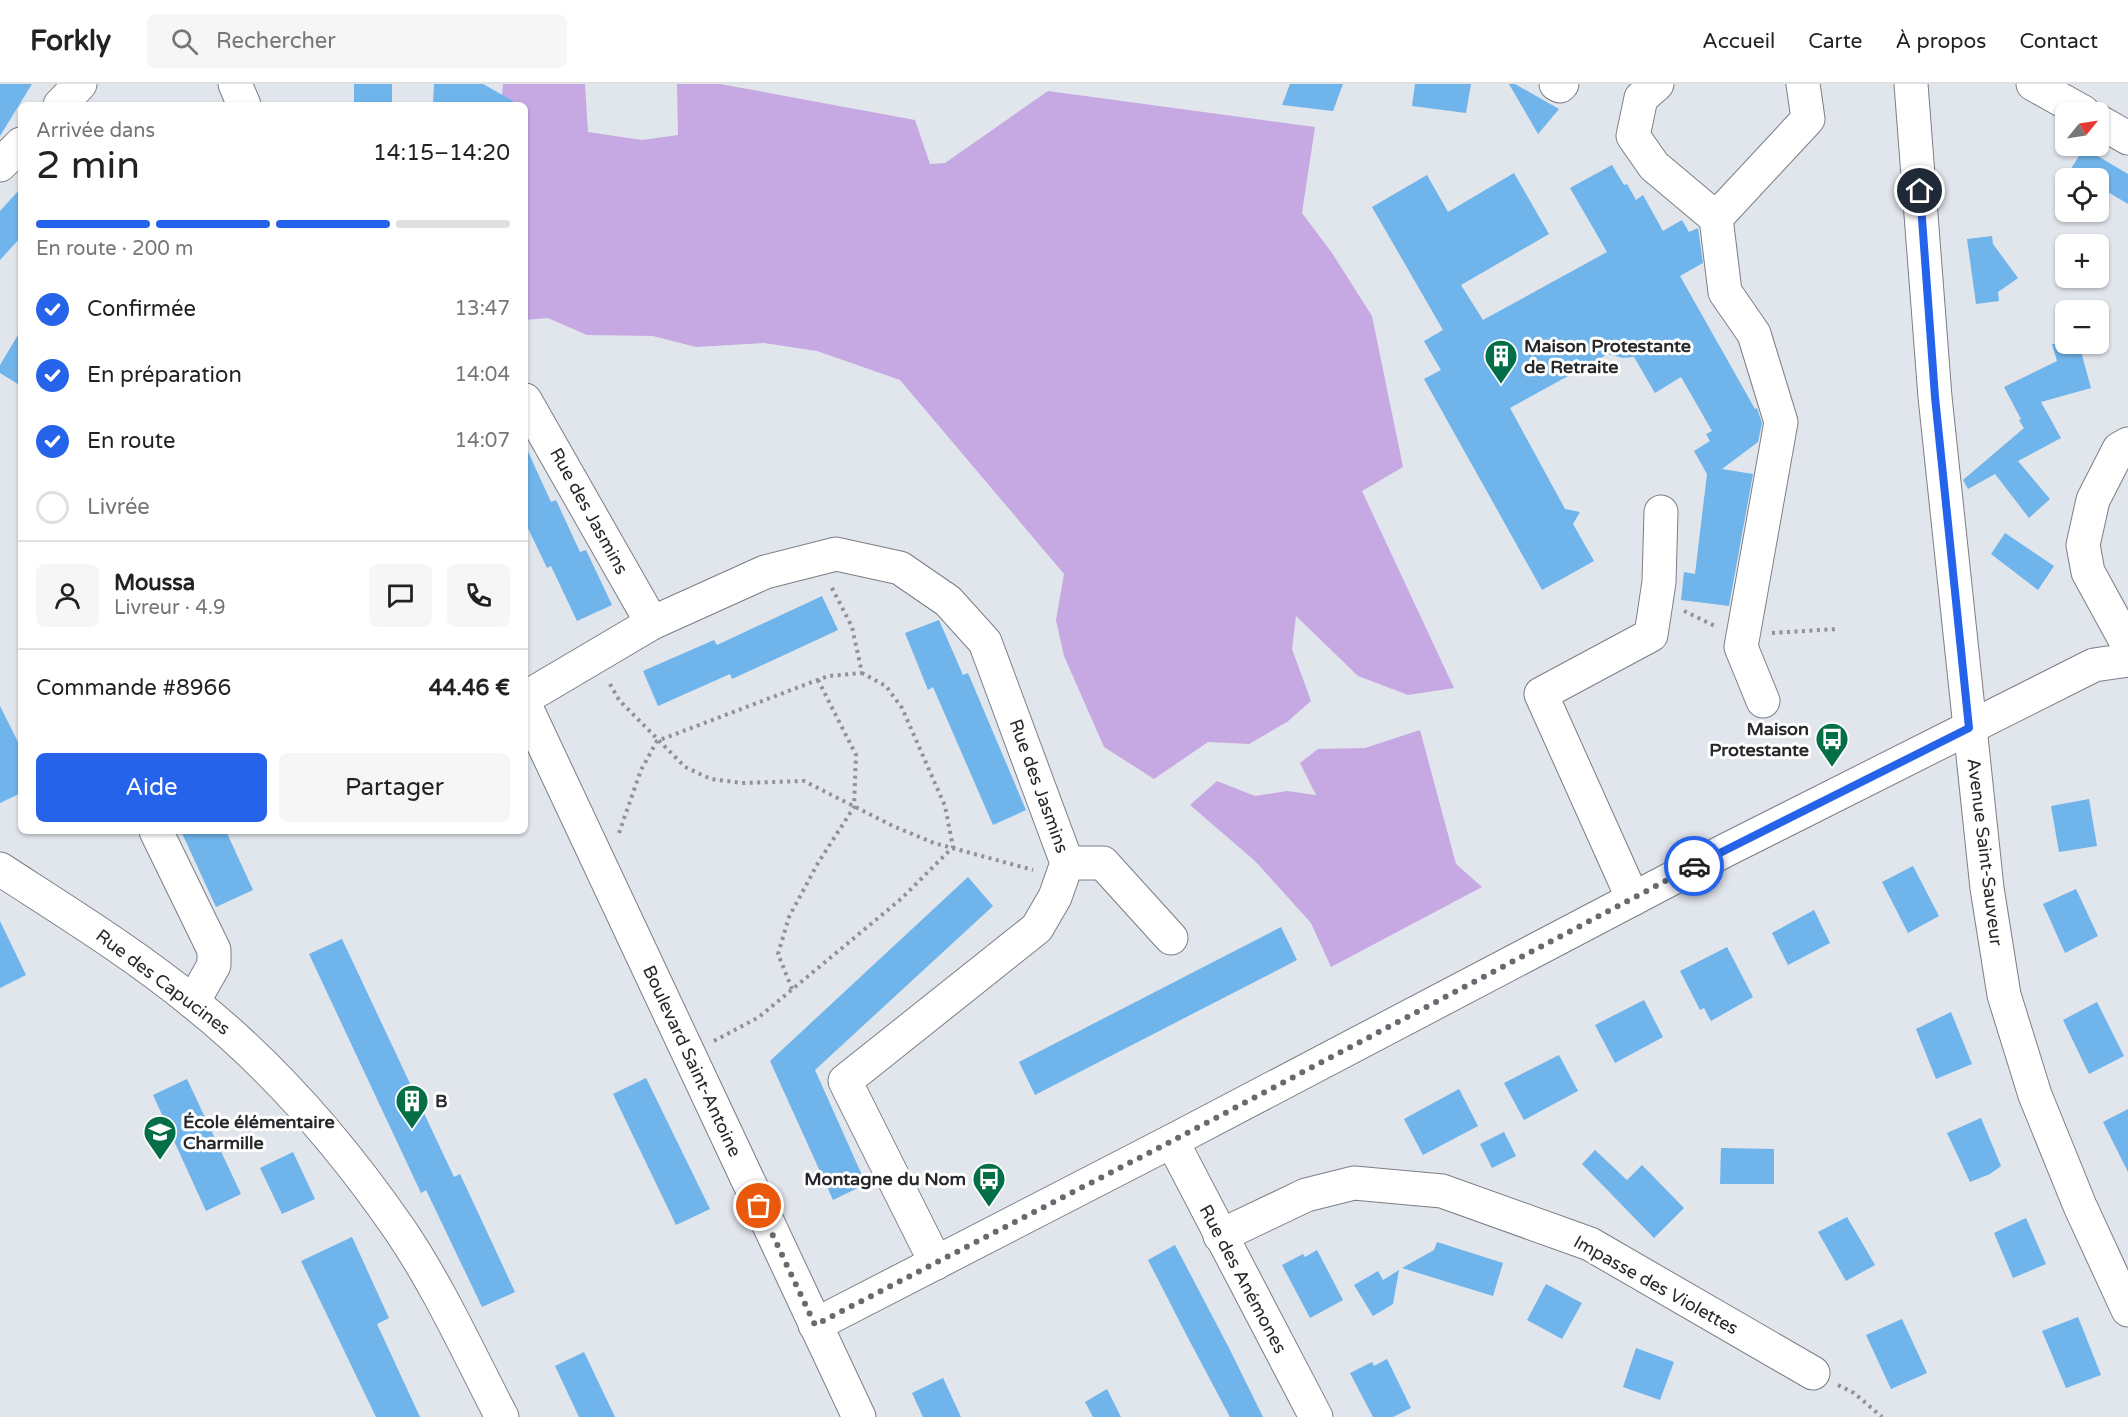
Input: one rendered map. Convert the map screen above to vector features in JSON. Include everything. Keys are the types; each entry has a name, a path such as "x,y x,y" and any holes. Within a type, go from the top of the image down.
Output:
{"street":[{"path":"63,102 80,84"},
{"path":"235,84 243,102"},
{"path":"1657,84 1641,98 1632,135 1654,166 1716,218 1725,292 1754,334 1780,422 1741,648 1763,701"},
{"path":"1716,218 1808,119 1803,84"},
{"name":"Avenue Saint-Sauveur","path":"1911,84 1935,397 1987,888 2004,995 2035,1095 2080,1206 2128,1310"},
{"path":"2033,84 2065,102"},
{"path":"2109,127 2128,138"},
{"path":"0,165 18,147"},
{"name":"Rue des Jasmins","path":"528,405 652,623"},
{"path":"2128,444 2119,449 2092,500 2083,545 2088,572 2128,645"},
{"path":"1633,898 1541,694 1651,636 1659,582 1661,512"},
{"name":"Rue des Jasmins","path":"528,696 652,623 765,572 836,554 900,568 948,601 985,642 1067,863 1055,897 1037,928 845,1081 936,1263"},
{"path":"815,1325 1172,1141 1633,898 2094,665 2128,660"},
{"name":"Boulevard Saint-Antoine","path":"528,711 859,1417"},
{"path":"157,834 214,950 214,965 194,1002"},
{"path":"1067,863 1103,863 1171,938"},
{"name":"Rue des Capucines","path":"0,869 92,928 194,1002 238,1040 291,1092 341,1150 406,1240 460,1332 502,1417"},
{"name":"Rue des Anémones","path":"1172,1141 1316,1417"},
{"name":"Impasse des Violettes","path":"1220,1236 1306,1195 1354,1183 1442,1191 1590,1244 1813,1373"}],"path":[{"path":"818,558 852,627 862,673"},
{"path":"594,658 619,700 685,767 711,778 742,783 804,781 854,807 934,843 1035,871 1067,863"},
{"path":"618,838 641,770 657,741 828,676 862,673 886,686 902,708 945,806 953,847"},
{"path":"792,989 778,954 789,917 818,863 854,807 856,754 818,680"},
{"path":"688,1054 759,1017 901,899 953,847"},
{"path":"1813,1373 1854,1393 1882,1417"}],"shaded area":[{"path":"503,84 585,84 588,132 642,140 678,135 677,84 720,84 915,120 930,164 945,163 1048,91 1315,127 1302,213 1332,253 1372,316 1403,467 1362,491 1454,688 1408,695 1358,676 1296,616 1292,649 1311,701 1287,722 1249,744 1208,742 1154,779 1104,747 1064,656 1056,620 1064,574 900,380 817,351 764,343 696,347 653,336 587,335 548,318 528,320 528,102 501,102"},
{"path":"1420,730 1456,864 1482,887 1331,967 1311,923 1255,861 1190,805 1217,781 1255,796 1287,791 1316,795 1300,763 1318,749 1365,748"}],"building":[{"path":"0,84 32,84 21,102 18,102 18,107 0,136"},
{"path":"354,84 392,84 392,102 354,102"},
{"path":"434,84 483,84 515,102 433,102"},
{"path":"1290,84 1343,84 1333,111 1282,105"},
{"path":"1415,84 1471,84 1466,113 1412,106"},
{"path":"1509,84 1515,84 1559,109 1538,134"},
{"path":"2079,156 2098,156 2128,174 2128,204 2109,193 2109,168 2071,168"},
{"name":"Maison Protestante de Retraite","path":"1612,165 1636,200 1643,195 1663,231 1682,220 1689,232 1698,228 1703,263 1680,276 1755,409 1757,408 1762,423 1758,442 1722,469 1753,474 1729,606 1681,600 1684,572 1695,574 1707,474 1694,451 1710,441 1706,434 1712,431 1681,377 1655,393 1634,357 1623,358 1608,354 1510,408 1565,509 1580,512 1573,524 1594,561 1542,590 1424,379 1441,370 1424,341 1443,330 1372,207 1427,175 1448,212 1514,173 1549,234 1461,285 1483,320 1607,252 1570,188"},
{"path":"18,191 18,240 0,260 0,211"},
{"path":"1992,236 1993,244 2018,278 1998,292 1999,301 1976,304 1967,239"},
{"path":"18,335 18,384 0,373 0,365"},
{"path":"2052,344 2055,344 2055,354 2082,354 2091,388 2041,402 2061,438 2018,461 2050,499 2029,518 1995,474 1968,489 1963,480 2024,428 2004,387 2057,361"},
{"path":"528,452 551,502 556,500 580,552 586,550 612,605 577,621 551,566 547,568 528,528"},
{"path":"2005,533 2054,566 2038,590 1991,554"},
{"path":"822,596 838,630 732,679 730,674 658,706 643,671 714,640 717,645"},
{"path":"939,620 963,675 968,673 1026,810 993,825 933,687 928,690 905,633"},
{"path":"0,706 18,742 18,794 0,803"},
{"path":"2089,799 2097,846 2059,852 2051,806"},
{"path":"182,834 227,834 253,890 216,907"},
{"path":"1913,866 1939,916 1908,933 1882,882"},
{"path":"968,877 993,906 815,1070 866,1184 833,1200 770,1061"},
{"path":"2076,889 2098,936 2065,953 2043,904"},
{"path":"1814,910 1830,943 1788,965 1772,933"},
{"path":"0,921 26,975 0,988"},
{"path":"1281,927 1297,960 1035,1095 1019,1062"},
{"name":"B","path":"342,939 454,1177 460,1174 515,1292 482,1307 426,1190 421,1193 309,954"},
{"path":"1727,947 1753,997 1711,1021 1704,1008 1700,1010 1680,971"},
{"path":"1644,1000 1663,1037 1615,1063 1595,1025"},
{"path":"2097,1002 2124,1056 2089,1074 2063,1020"},
{"path":"1951,1012 1972,1064 1936,1079 1916,1029"},
{"path":"1559,1055 1578,1091 1524,1120 1504,1083"},
{"path":"646,1078 710,1209 676,1225 613,1094"},
{"path":"187,1079 241,1194 206,1211 153,1095"},
{"path":"1459,1089 1478,1126 1423,1155 1404,1119"},
{"path":"2128,1109 2128,1172 2103,1122"},
{"path":"1981,1118 2001,1166 1990,1174 1970,1182 1947,1133"},
{"path":"1504,1132 1516,1156 1492,1168 1480,1144"},
{"path":"1721,1148 1774,1149 1774,1184 1720,1184"},
{"path":"1595,1150 1627,1180 1642,1165 1684,1208 1654,1238 1582,1164"},
{"path":"293,1152 315,1199 282,1214 260,1168"},
{"path":"1847,1217 1875,1265 1846,1281 1818,1232"},
{"path":"2026,1218 2046,1264 2013,1278 1994,1233"},
{"path":"352,1237 389,1318 377,1324 420,1417 376,1417 301,1261"},
{"path":"1437,1242 1503,1263 1493,1296 1402,1268 1434,1250"},
{"path":"1175,1245 1263,1417 1230,1417 1148,1260"},
{"path":"1317,1250 1343,1300 1310,1318 1282,1265 1303,1254 1305,1257"},
{"path":"1399,1270 1393,1304 1373,1316 1354,1285 1378,1271 1383,1280"},
{"path":"1546,1284 1582,1303 1562,1339 1527,1320"},
{"path":"2078,1317 2101,1375 2066,1388 2042,1331"},
{"path":"1902,1319 1927,1373 1891,1389 1866,1335"},
{"path":"1636,1348 1674,1362 1660,1400 1623,1387"},
{"path":"584,1352 615,1417 579,1417 555,1366"},
{"path":"1387,1359 1411,1408 1393,1417 1373,1417 1350,1373 1372,1362 1374,1366"},
{"path":"943,1378 961,1417 923,1417 912,1393"},
{"path":"1107,1389 1121,1417 1093,1417 1085,1402"}],"way so far":[{"path":"759,1206 815,1325 1172,1141 1694,866"}],"place":[{"name":"Maison Protestante de Retraite","path":"1501,385"},
{"name":"Maison Protestante","path":"1832,768"},
{"name":"B","path":"412,1130"},
{"name":"École élémentaire Charmille","path":"160,1161"},
{"name":"Montagne du Nom","path":"989,1208"}],"route":[{"path":"1694,866 1969,728 1935,397 1920,191"}]}
